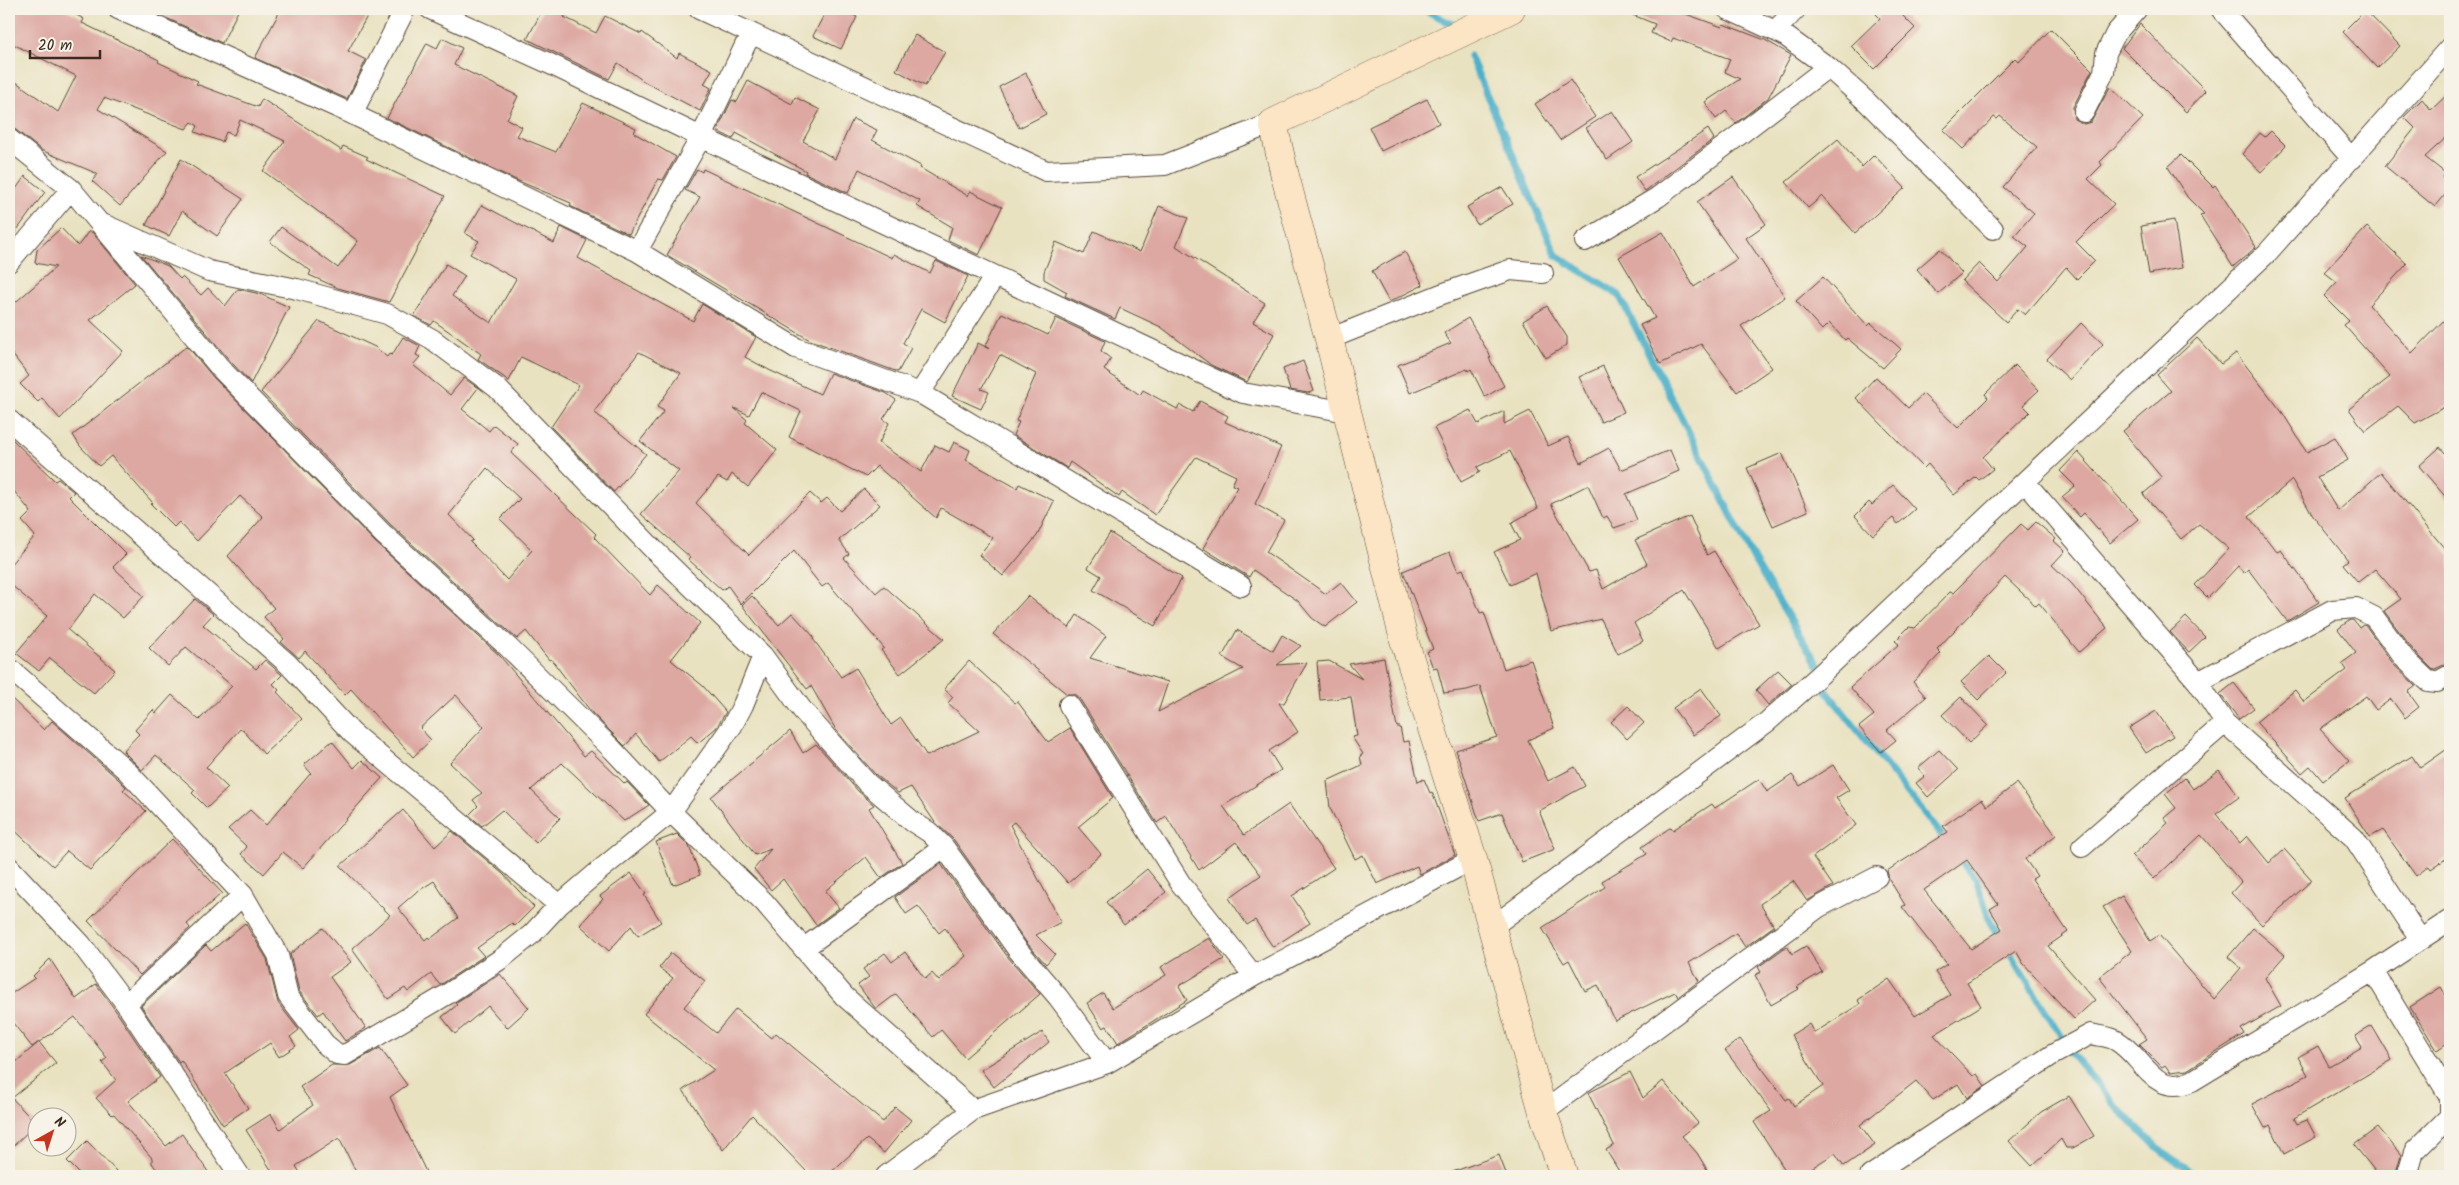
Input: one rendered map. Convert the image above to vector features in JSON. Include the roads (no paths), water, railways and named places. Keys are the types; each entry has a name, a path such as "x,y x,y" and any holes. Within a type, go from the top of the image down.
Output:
{"street":[{"path":"118,9 352,114 637,251 796,348 920,393 1241,586"},
{"path":"352,114 405,9"},
{"path":"430,9 546,62 701,138 1243,393 1347,412"},
{"path":"699,9 1046,171 1164,165 1273,122 1511,9"},
{"path":"1727,9 1775,31 1828,67 1866,101 1993,228"},
{"path":"1775,31 1796,9"},
{"path":"2084,112 2104,72 2106,53 2116,33 2137,9"},
{"path":"2221,9 2352,159"},
{"path":"637,251 701,138 751,33"},
{"path":"1492,927 1767,722 1821,674 2268,252 2450,47"},
{"path":"1585,241 1658,197 1828,67"},
{"path":"1273,122 1285,176 1329,339 1404,640 1473,859 1543,1112 1564,1176"},
{"path":"9,139 71,189 222,370 383,534 508,647 613,750 671,812 764,902 844,996 973,1110"},
{"path":"9,262 71,189"},
{"path":"101,223 209,271 297,288 379,312 432,339 497,388 654,550 763,656 803,711 868,783 913,822 929,832 944,847 1017,949 1058,997 1107,1063"},
{"path":"1329,339 1439,295 1510,270 1543,273"},
{"path":"920,393 995,276"},
{"path":"9,420 288,664 352,734 559,905"},
{"path":"2024,482 2198,682 2225,723 2354,838 2420,938"},
{"path":"2198,682 2332,610 2356,608 2374,616 2404,658 2428,681 2437,682 2450,675"},
{"path":"9,668 126,770 243,895 278,956 288,996 325,1044 337,1054 345,1055 446,995 500,959 532,934 559,905 671,812 732,726 743,706 763,656"},
{"path":"1068,705 1181,884 1254,976"},
{"path":"2082,847 2225,723"},
{"path":"804,948 944,847"},
{"path":"886,1176 973,1110 1107,1063 1254,976 1473,859"},
{"path":"9,867 81,944 126,1004 240,1176"},
{"path":"1543,1112 1818,907 1877,877"},
{"path":"126,1004 243,895"},
{"path":"1870,1176 2052,1055 2091,1034 2116,1040 2156,1079 2171,1086 2182,1085 2373,971 2420,938 2450,920"},
{"path":"2373,971 2450,1097 2450,1116 2414,1152 2408,1176"}],"waterway":[{"path":"1423,9 1452,24"},
{"path":"1470,56 1556,255 1619,295 1755,562 1818,665"},
{"path":"1824,688 1947,842"},
{"path":"1958,857 1976,880 1991,924 2001,939"},
{"path":"2006,948 2062,1037"},
{"path":"2071,1053 2115,1105 2162,1152 2199,1176"}]}
